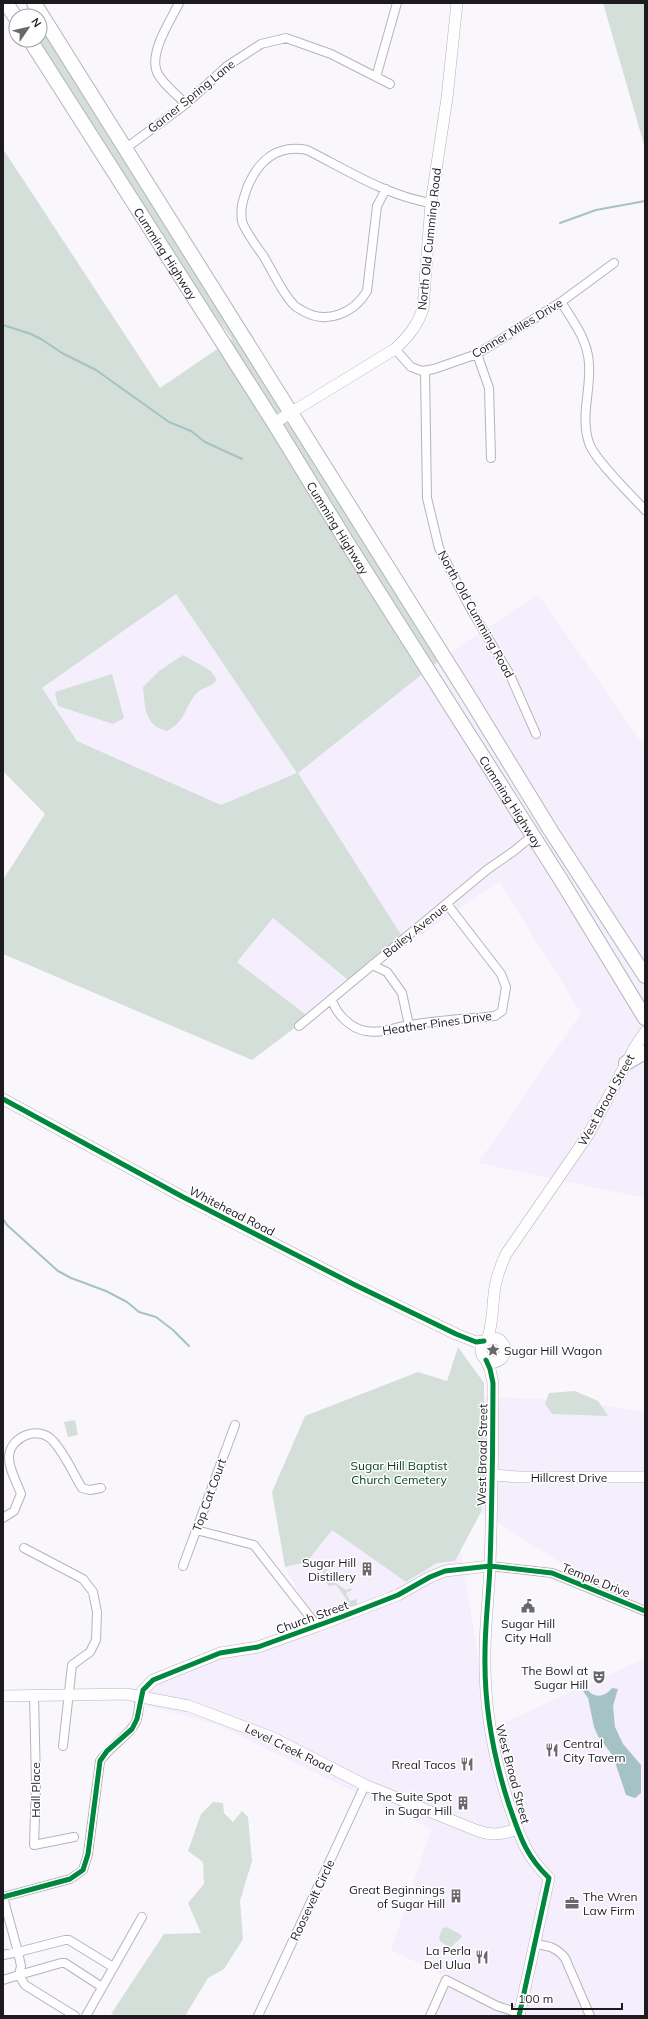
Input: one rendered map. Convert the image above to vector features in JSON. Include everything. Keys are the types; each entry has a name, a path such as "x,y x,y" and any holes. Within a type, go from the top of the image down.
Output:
{"highway":[{"name":"Cumming Highway","path":"34,3 552,831 645,975"},
{"name":"Cumming Highway","path":"35,48 274,423 645,1018"},
{"path":"626,1063 645,1052"}],"street":[{"path":"179,3 157,48 156,70 168,86 186,104"},
{"path":"376,77 397,3"},
{"name":"North Old Cumming Road","path":"274,423 395,349 414,329 423,308 431,203 447,98 457,3"},
{"name":"Garner Spring Lane","path":"126,148 186,104 227,66 262,44 286,38 331,54 390,84"},
{"path":"386,189 377,206 367,290 362,299 354,307 338,316 321,317 310,315 293,304 242,222 241,205 251,178 262,161 276,153 295,148 307,150 386,189 410,199 431,203"},
{"name":"Conner Miles Drive","path":"425,371 477,354 561,302 614,264"},
{"path":"561,302 584,338 589,364 584,413 585,428 590,444 608,469 645,510"},
{"path":"395,349 412,366 418,370 425,371"},
{"path":"477,354 488,388 491,458"},
{"name":"North Old Cumming Road","path":"425,371 427,498 438,548 469,606 510,675 536,734"},
{"name":"Bailey Avenue","path":"299,1026 488,869 514,851 532,836"},
{"name":"Heather Pines Drive","path":"332,999 334,1007 346,1021 357,1029 365,1031 388,1031 409,1025 495,1016 502,1011 506,987 501,974 447,904"},
{"path":"372,965 387,972 402,993 409,1025"},
{"name":"West Broad Street","path":"486,1340 493,1314 496,1281 506,1254 588,1135 626,1063 645,1032"},
{"name":"Whitehead Road","path":"3,1099 189,1201 456,1334 476,1342 486,1340"},
{"name":"West Broad Street","path":"493,1314 502,1340"},
{"name":"Whitehead Road","path":"456,1334 484,1356"},
{"path":"495,1337 502,1340 506,1352 502,1359 494,1362 484,1356 481,1348 486,1340 495,1337"},
{"name":"West Broad Street","path":"484,1356 490,1369 493,1383 493,1475 485,1654 485,1689 488,1725 500,1774 517,1829 528,1856 549,1878 535,1944"},
{"name":"West Broad Street","path":"493,1383 502,1359"},
{"name":"Top Cat Court","path":"183,1566 235,1424"},
{"path":"3,1518 14,1511 21,1494 9,1458 11,1446 18,1439 30,1433 44,1433 53,1440 82,1488 90,1490 101,1488"},
{"name":"Hillcrest Drive","path":"493,1475 519,1477 645,1477"},
{"path":"196,1530 254,1545 317,1626"},
{"path":"24,1548 83,1579 93,1592 96,1601 96,1640 90,1652 72,1665 63,1746"},
{"name":"Temple Drive","path":"490,1566 552,1573 645,1611"},
{"name":"Church Street","path":"141,1693 153,1680 220,1653 258,1647 317,1626 398,1595 430,1577 445,1571 490,1566"},
{"path":"74,2016 25,1985 19,1975 22,1966 3,1897 70,1879 83,1870 88,1854 100,1761 107,1751 137,1720 141,1693"},
{"name":"Level Creek Road","path":"3,1696 141,1693 189,1706 271,1736 365,1785 488,1835 498,1835 517,1829"},
{"name":"Hall Place","path":"34,1695 36,1783 34,1845 74,1837"},
{"name":"Roosevelt Circle","path":"258,2016 365,1785"},
{"path":"86,2016 142,1917"},
{"path":"3,1955 70,1940 113,1967"},
{"path":"430,2016 446,1980 497,2006 519,2015 535,1944 553,1946 563,1955 590,2016"},
{"path":"3,1980 65,1963 102,1987"}],"shaded area":[{"path":"176,594 298,773 221,805 77,741 41,689"},
{"path":"538,594 645,747 645,1198 478,1163 581,1013 499,882 407,944 298,773 445,656"},
{"path":"273,918 353,984 309,1017 236,962"},
{"path":"485,1397 568,1400 645,1412 645,1617 481,1512 485,1474"},
{"path":"332,1530 406,1582 437,1563 455,1561 461,1551 490,1729 645,1658 645,2016 433,2016 451,1979 391,1950 431,1829 215,1724 110,1696 316,1624 285,1567 307,1562"}],"green space":[{"path":"603,3 645,3 645,148"},
{"path":"48,38 445,656 298,773 407,944 353,984 273,918 237,962 309,1017 252,1060 3,954 3,880 45,814 3,771 3,149 160,388 232,339 160,240 40,48 48,48","holes":["176,594 297,773 221,805 77,741 42,688"]},
{"path":"183,655 211,671 217,680 212,685 196,694 182,718 167,731 159,728 150,720 145,708 143,687 159,671"},
{"path":"112,674 124,718 113,724 58,706 55,692"},
{"name":"Sugar Hill Baptist Church Cemetery","path":"458,1347 484,1383 485,1474 481,1512 455,1561 437,1563 406,1582 332,1530 307,1562 285,1567 272,1492 305,1416 418,1372 447,1381"},
{"path":"575,1391 598,1401 608,1416 552,1414 545,1404 549,1393"},
{"path":"75,1420 78,1435 68,1437 64,1422"},
{"path":"325,1569 328,1569 324,1575 346,1590 351,1588 352,1590 346,1593 350,1601 357,1599 357,1605 350,1609 344,1606 350,1604 336,1585 329,1586 321,1575"},
{"path":"213,1802 223,1803 224,1813 233,1822 242,1811 248,1817 252,1861 240,1901 243,1939 224,1969 208,1978 185,2016 121,2016 111,2014 164,1934 201,1933 188,1903 204,1884 203,1862 188,1851 201,1814"},
{"path":"446,1927 460,1934 462,1937 450,1948 440,1941 439,1937 442,1929"}],"water":[{"path":"612,1688 618,1689 613,1706 615,1727 623,1744 641,1765 641,1793 635,1798 626,1795 613,1756 598,1736 594,1727 588,1698 583,1691 587,1689 593,1694 600,1696"}],"waterway":[{"path":"560,223 596,210 645,201"},
{"path":"3,325 31,334 41,339 62,353 96,370 169,422 191,431 205,442 242,459"},
{"path":"3,1219 7,1225 58,1271 71,1278 106,1291 127,1302 139,1312 156,1317 173,1330 189,1346"}],"cycle path":[{"path":"3,1099 183,1197 353,1284 456,1334 476,1342 484,1341"},
{"path":"486,1360 490,1369 493,1383 491,1541 485,1654 488,1712 498,1768 509,1805 524,1844 534,1861 549,1878 519,2016"},
{"path":"3,1897 70,1879 83,1870 88,1854 100,1761 107,1751 132,1729 137,1719 143,1690 153,1680 220,1653 258,1647 344,1616 398,1595 430,1577 445,1571 490,1566 552,1573 645,1611"}],"place":[{"name":"Sugar Hill Wagon","path":"493,1350"},
{"name":"Sugar Hill Distillery","path":"367,1569"},
{"name":"Sugar Hill City Hall","path":"528,1606"},
{"name":"The Bowl at Sugar Hill","path":"599,1677"},
{"name":"Central City Tavern","path":"552,1750"},
{"name":"Rreal Tacos","path":"467,1764"},
{"name":"The Suite Spot in Sugar Hill","path":"463,1803"},
{"name":"Great Beginnings of Sugar Hill","path":"456,1896"},
{"name":"The Wren Law Firm","path":"572,1903"},
{"name":"La Perla Del Ulua","path":"482,1957"}]}
